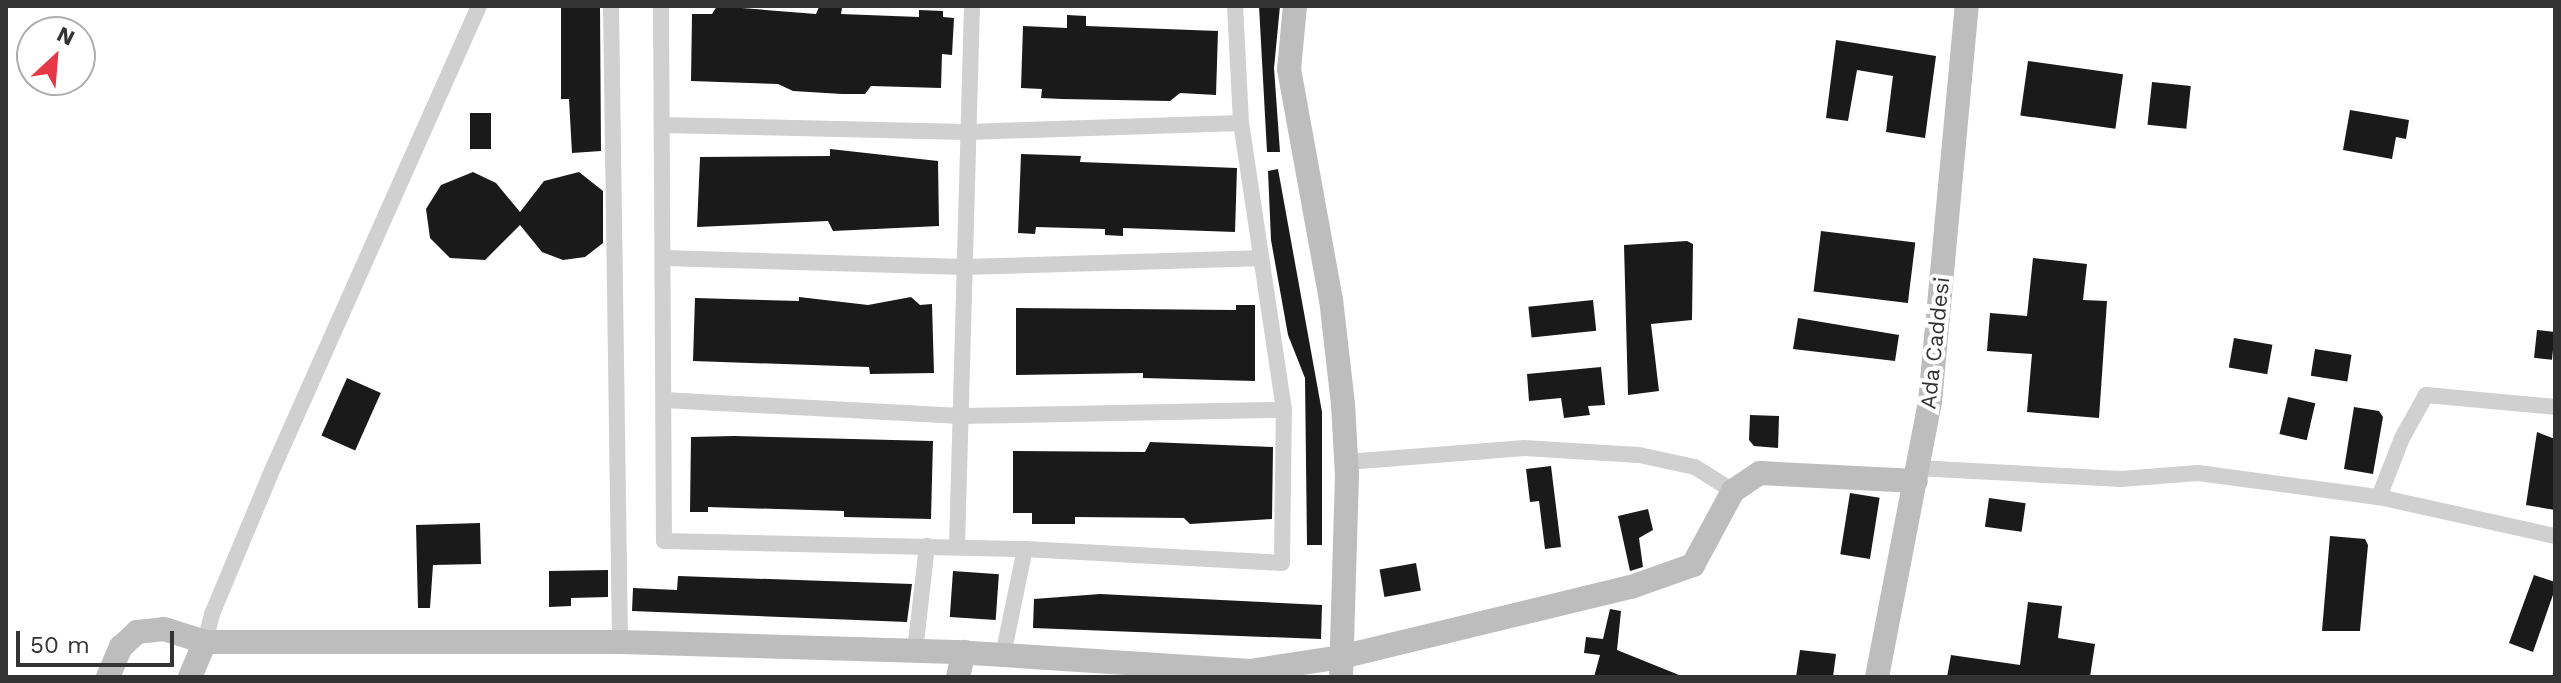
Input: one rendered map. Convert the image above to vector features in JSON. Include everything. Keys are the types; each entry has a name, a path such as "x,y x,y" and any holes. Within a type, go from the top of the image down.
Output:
{"main road":[{"path":"1295,6 1289,69 1331,299 1347,462 1341,667"},
{"name":"Ada Caddesi","path":"1877,677 1930,402 1967,6"},
{"path":"108,677 121,647 137,632 164,629 205,642 620,642 964,652 1250,671 1341,667 1631,587 1693,565 1733,491 1760,473 1916,474"},
{"path":"190,677 205,642"},
{"path":"958,677 964,652"}],"street":[{"path":"205,642 212,614 274,466 479,6"},
{"path":"611,6 620,642"},
{"path":"661,6 664,541 957,546 1282,563 1284,410 1241,123 1235,6"},
{"path":"957,546 972,6"},
{"path":"662,125 967,132 1241,123"},
{"path":"663,258 964,267 1259,258"},
{"path":"2379,497 2402,438 2426,395 2555,407"},
{"path":"664,400 961,416 1284,410"},
{"path":"1347,462 1524,448 1639,455 1695,467 1733,491"},
{"path":"1916,474 2121,479 2198,473 2379,497 2555,536"},
{"path":"915,651 927,546"},
{"path":"1003,655 1025,549"}],"building":[{"path":"561,6 600,6 601,151 572,153 569,99 561,99"},
{"path":"717,6 816,14 819,7 842,8 841,14 919,17 919,10 943,11 943,17 954,18 952,55 942,54 941,88 871,86 865,94 842,94 793,91 778,84 691,81 692,14 712,14"},
{"path":"1259,6 1280,6 1274,68 1280,152 1267,152"},
{"path":"1067,15 1086,16 1086,26 1218,31 1216,95 1180,93 1170,101 1062,99 1041,98 1042,89 1021,88 1023,26 1067,28"},
{"path":"1836,40 1936,56 1925,138 1886,132 1893,76 1857,70 1848,121 1826,118"},
{"path":"2028,61 2123,74 2115,129 2020,115"},
{"path":"2152,82 2191,86 2186,129 2148,125"},
{"path":"2350,110 2409,120 2406,139 2396,137 2392,159 2343,150"},
{"path":"470,113 491,113 491,149 470,149"},
{"path":"830,149 938,161 939,226 833,231 828,221 697,227 700,157 830,156"},
{"path":"1021,154 1081,156 1080,162 1237,168 1235,232 1123,228 1123,236 1105,235 1105,229 1036,227 1035,234 1018,233"},
{"path":"1278,169 1322,412 1322,545 1307,545 1305,378 1288,335 1271,240 1268,171"},
{"path":"473,172 496,183 520,212 544,181 579,172 603,191 603,243 585,257 563,260 542,252 520,225 485,260 450,258 430,238 426,209 441,185"},
{"path":"1821,231 1915,243 1908,303 1814,292"},
{"path":"1687,241 1693,244 1692,320 1651,324 1659,391 1628,395 1624,245"},
{"path":"2033,258 2087,264 2083,300 2107,301 2099,418 2027,412 2032,354 1987,351 1990,313 2027,316"},
{"path":"799,297 868,305 911,297 920,305 932,304 934,373 870,374 869,367 693,361 695,298 799,301"},
{"path":"1593,300 1596,331 1532,338 1528,307"},
{"path":"1236,305 1255,305 1255,381 1143,378 1143,373 1016,375 1016,308 1236,310"},
{"path":"1798,318 1899,335 1895,361 1793,349"},
{"path":"2537,330 2555,332 2552,360 2534,358"},
{"path":"2234,338 2272,345 2267,374 2229,368"},
{"path":"2315,349 2352,355 2347,381 2311,376"},
{"path":"1601,367 1605,405 1588,406 1590,415 1564,418 1561,398 1529,401 1527,374"},
{"path":"347,378 381,393 355,451 321,436"},
{"path":"2288,397 2315,403 2307,440 2279,434"},
{"path":"2354,407 2379,411 2383,417 2373,474 2344,469"},
{"path":"1750,415 1779,416 1778,448 1754,446 1749,440"},
{"path":"2537,432 2555,439 2555,510 2526,505"},
{"path":"691,437 933,441 931,519 844,517 844,511 708,507 708,512 690,512"},
{"path":"1150,442 1273,447 1272,519 1190,524 1184,518 1075,517 1075,524 1032,524 1032,513 1013,513 1013,451 1145,452"},
{"path":"1551,466 1561,547 1545,549 1539,501 1530,502 1526,469"},
{"path":"1850,493 1880,498 1870,559 1840,554"},
{"path":"1989,498 2026,503 2022,532 1985,527"},
{"path":"1648,509 1653,530 1639,538 1643,567 1630,571 1618,516"},
{"path":"480,523 481,564 433,565 430,608 418,608 416,525"},
{"path":"2330,536 2365,539 2368,545 2360,631 2322,631"},
{"path":"1416,563 1421,591 1384,597 1380,569"},
{"path":"608,570 608,597 571,598 571,606 549,607 549,571"},
{"path":"953,571 999,574 996,620 950,617"},
{"path":"2534,575 2555,582 2555,589 2533,652 2509,643"},
{"path":"678,576 912,584 907,622 632,611 633,588 677,590"},
{"path":"1100,594 1322,605 1321,639 1033,628 1034,599"},
{"path":"2028,602 2062,606 2058,638 2095,644 2090,677 1947,677 1951,655 2020,665"},
{"path":"1610,609 1621,611 1617,650 1684,677 1594,677 1600,655 1584,653 1586,637 1603,639"},
{"path":"1800,650 1836,654 1833,677 1796,677"}]}
